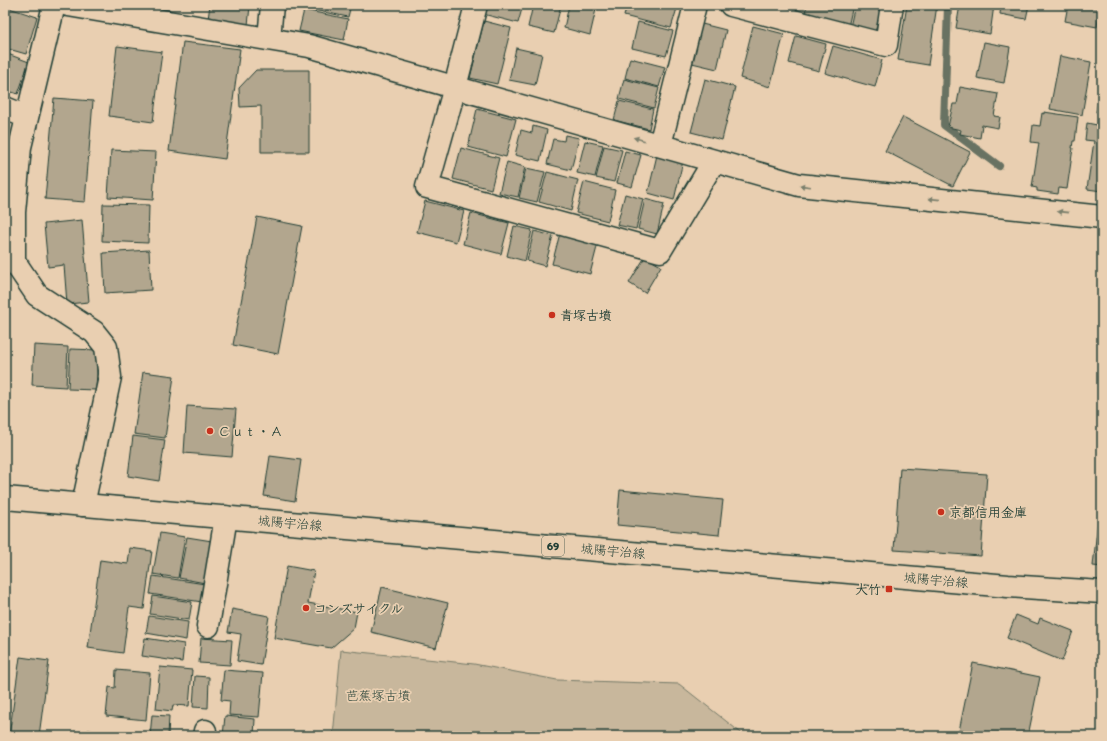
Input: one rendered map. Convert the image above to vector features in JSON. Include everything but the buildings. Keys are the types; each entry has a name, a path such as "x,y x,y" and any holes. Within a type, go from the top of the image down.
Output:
{"street":[{"path":"54,5 20,147 14,212 14,261 37,295 94,332 106,347 110,377 83,504"},
{"path":"68,5 309,46 799,185 1102,217"},
{"path":"269,39 272,5"},
{"path":"476,5 427,187 660,251 714,160"},
{"path":"660,145 694,5"},
{"path":"731,5 886,45 892,5"},
{"path":"5,108 27,117"},
{"name":"城陽宇治線","path":"5,498 1008,586 1102,592"},
{"path":"208,626 226,517"}],"green space":[{"name":"芭蕉塚古墳","path":"341,650 474,664 557,680 679,684 745,736 333,736"}],"waterway":[{"path":"948,5 944,125 999,166"}],"place":[{"name":"青塚古墳","path":"552,315"},
{"name":"Ｃｕｔ・Ａ","path":"210,431"},
{"name":"京都信用金庫","path":"941,512"},
{"name":"大竹","path":"889,589"},
{"name":"コンズサイクル","path":"306,608"}]}
